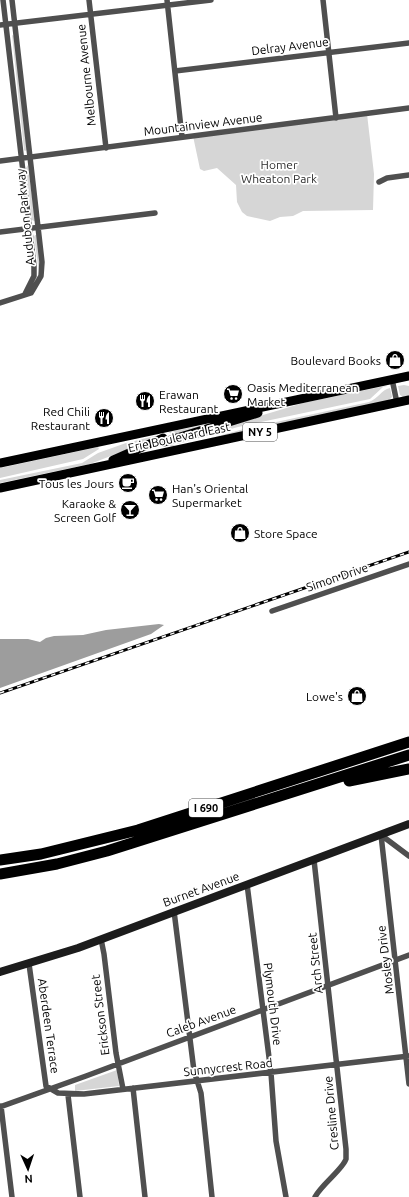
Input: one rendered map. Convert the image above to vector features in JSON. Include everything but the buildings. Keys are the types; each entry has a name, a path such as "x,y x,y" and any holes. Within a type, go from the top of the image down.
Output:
{"highway":[{"name":"I 690","path":"0,860 41,854 138,830 409,742"},
{"name":"I 690","path":"0,874 57,864 107,851 409,755"},
{"path":"288,794 409,769"}],"main road":[{"name":"Erie Boulevard East","path":"0,463 409,376"},
{"name":"Erie Boulevard East","path":"0,488 409,400"},
{"path":"101,466 129,452 163,440 247,417 286,402"}],"street":[{"name":"Audubon Parkway","path":"3,0 2,26 22,158 34,276 25,294"},
{"name":"Audubon Parkway","path":"12,0 42,262 40,280 31,293 25,294"},
{"name":"Melbourne Avenue","path":"89,0 106,148"},
{"path":"2,26 167,3 212,0"},
{"path":"323,0 336,118"},
{"path":"167,3 182,137"},
{"name":"Delray Avenue","path":"175,71 409,43"},
{"name":"Mountainview Avenue","path":"0,161 409,108"},
{"path":"379,182 387,178 409,175"},
{"path":"0,232 155,213"},
{"path":"34,276 40,280"},
{"path":"0,303 25,294"},
{"path":"392,379 397,403"},
{"path":"161,429 166,452"},
{"name":"Simon Drive","path":"272,611 409,564"},
{"name":"Burnet Avenue","path":"0,972 29,964 101,939 409,824"},
{"path":"381,835 409,856"},
{"name":"Mosley Drive","path":"381,835 408,1056 409,1084"},
{"name":"Arch Street","path":"314,860 337,1065"},
{"name":"Plymouth Drive","path":"247,884 271,1073 276,1141 286,1197"},
{"path":"174,911 189,1037 196,1081 201,1094 212,1197"},
{"name":"Erickson Street","path":"101,939 117,1064 123,1089"},
{"name":"Caleb Avenue","path":"1,1106 50,1090 409,955"},
{"name":"Aberdeen Terrace","path":"29,964 46,1086 50,1090"},
{"name":"Sunnycrest Road","path":"50,1090 68,1094 123,1089 408,1056"},
{"name":"Cresline Drive","path":"315,1197 325,1182 346,1159 337,1065"},
{"path":"133,1088 145,1197"},
{"path":"68,1094 80,1197"},
{"path":"1,1106 12,1197"}],"green space":[{"path":"12,35 14,36 27,150 25,151 24,150"},
{"name":"Homer Wheaton Park","path":"367,114 374,174 373,210 303,211 293,216 280,217 270,221 247,216 242,212 237,202 236,185 217,168 204,171 200,169 193,136"},
{"path":"28,165 35,221 32,220 26,168"},
{"path":"37,235 41,263 39,272 34,237"},
{"path":"387,386 383,387 370,399 238,427 178,444 174,442 303,403"},
{"path":"398,386 409,386 409,396 403,397 400,395"},
{"path":"390,388 392,397 388,401 251,430 174,449 169,444 171,443 175,446 185,445 244,429 369,402"},
{"path":"225,421 173,437 172,434 168,432"},
{"path":"155,436 155,439 90,464 0,483 0,480 82,463 98,453 126,443"},
{"path":"98,447 99,449 83,459 0,478 0,468"},
{"path":"117,1070 119,1086 75,1091 75,1085"}],"shaded area":[{"path":"159,624 164,625 151,634 0,688 0,639 28,639 40,642 46,638 54,636 83,635 106,630"}],"railway":[{"path":"0,693 409,552"}],"place":[{"name":"Boulevard Books","path":"395,360"},
{"name":"Oasis Mediterranean Market","path":"233,394"},
{"name":"Erawan Restaurant","path":"145,401"},
{"name":"Red Chili Restaurant","path":"104,418"},
{"name":"Tous les Jours","path":"128,483"},
{"name":"Han's Oriental Supermarket","path":"158,495"},
{"name":"Karaoke & Screen Golf","path":"130,510"},
{"name":"Store Space","path":"240,533"},
{"name":"Lowe's","path":"357,696"}]}
